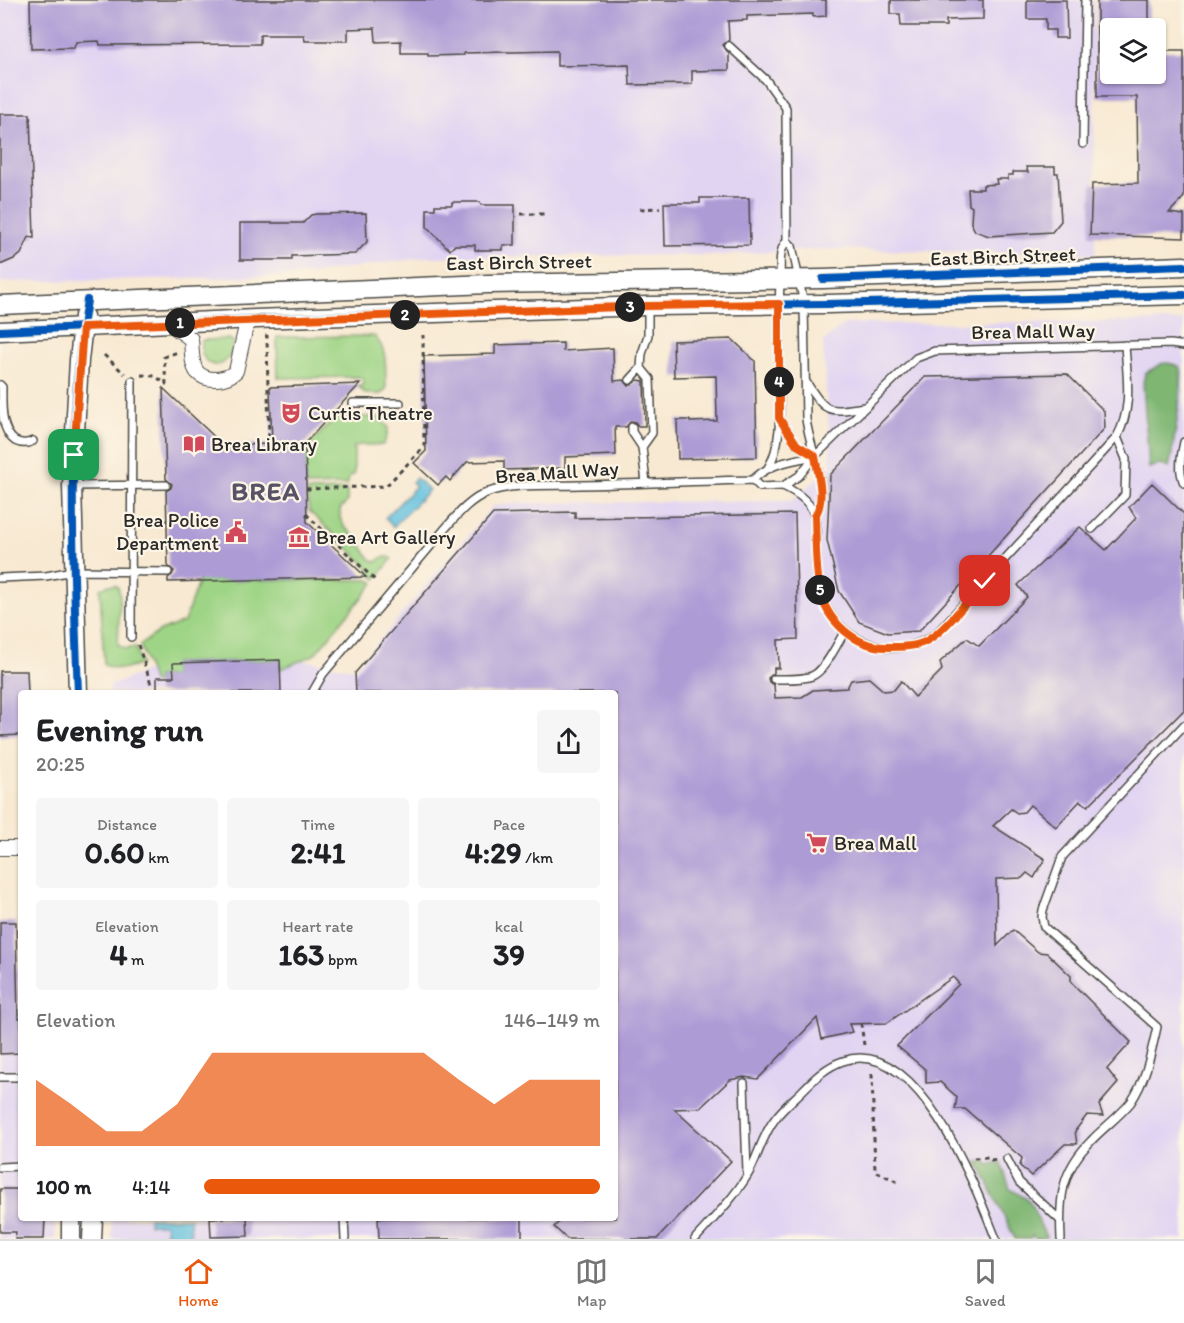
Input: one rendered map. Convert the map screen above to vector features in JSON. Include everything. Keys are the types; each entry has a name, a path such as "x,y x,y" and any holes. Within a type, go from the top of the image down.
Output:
{"street":[{"name":"East Birch Street","path":"0,305 488,284 780,280 1184,266"},
{"path":"0,331 170,324 257,328 648,306 1184,295"},
{"path":"78,690 72,486 83,327 87,300"},
{"path":"170,324 191,339 197,372 211,379 222,379 231,376 236,371 246,326 257,328"},
{"path":"0,848 18,848"},
{"path":"71,1221 71,1239"},
{"path":"93,1221 93,1239"}],"lane":[{"path":"1083,144 1085,0"},
{"path":"729,46 766,80 786,108 786,241 781,246 779,418 775,457 768,468"},
{"path":"786,241 792,246 804,304 807,432 815,456 820,499 819,510 815,516"},
{"path":"630,380 641,368 642,354 648,335 648,306"},
{"name":"Brea Mall Way","path":"314,690 323,674 461,510 487,493 501,489 753,480 760,487 783,486 799,476 815,456 916,358 935,351 1172,344 1184,346"},
{"path":"783,486 800,496 815,516 820,592 833,617 845,631 858,641 880,647 910,646 926,642 937,633 1117,437 1125,421 1128,394 1125,345"},
{"path":"641,368 650,379 652,433 642,447"},
{"path":"131,637 132,381"},
{"path":"806,382 820,404 828,409 838,411 864,407"},
{"path":"0,385 2,387 4,428 18,443 27,444 33,441"},
{"path":"353,403 400,403"},
{"path":"779,418 797,445 815,456"},
{"path":"632,427 632,432 642,447 646,483"},
{"path":"1092,528 1125,495 1126,459 1117,437"},
{"path":"1184,442 1180,459 1181,476 1184,483"},
{"path":"753,480 768,468 790,460 815,456"},
{"path":"72,486 166,485"},
{"path":"0,578 46,576 74,571 168,572"},
{"path":"774,679 811,676 816,673 822,668 845,631"},
{"path":"1061,1239 1060,1220 1066,1175 1090,1141 1129,1104 1138,1090 1157,1028 1044,927 1043,910 1062,857 1184,725"},
{"path":"695,1239 714,1219 747,1176 774,1120 820,1074 844,1060 856,1058 877,1060 895,1070 936,1112 977,1190 996,1239"},
{"path":"0,1077 18,1077"},
{"path":"744,1083 747,1176"},
{"path":"1007,1159 1019,1182 1060,1220"},
{"path":"0,1167 18,1166"},
{"path":"344,1221 345,1239"}],"path":[{"path":"640,209 660,208"},
{"path":"521,214 547,214"},
{"path":"257,328 267,336 269,444"},
{"path":"306,489 386,486 423,447 423,334"},
{"path":"104,355 132,381 140,375 155,376 166,384 164,357 180,352"},
{"path":"306,514 376,581"},
{"path":"131,637 136,640 151,687"},
{"path":"861,1023 864,1045"},
{"path":"872,1074 874,1171 898,1182"},
{"path":"974,1158 1007,1159"}],"shaded area":[{"path":"0,0 1094,0 1095,254 821,249 718,255 427,257 296,276 0,282"},
{"path":"1184,321 1184,1239 112,1239 112,1221 618,1221 618,690 110,690 110,686 173,660 283,657 355,669 493,506 519,503 791,501 831,466 823,342 844,324"},
{"path":"18,1016 18,1221 55,1221 55,1239 0,1239 0,1017"}],"green space":[{"path":"374,336 382,348 385,361 386,389 381,394 366,394 359,387 363,384 362,377 278,378 277,337"},
{"path":"229,339 233,341 232,351 223,363 211,364 206,360 202,353 203,340"},
{"path":"1163,363 1181,368 1178,416 1169,467 1159,465 1149,468 1143,383 1145,373"},
{"path":"336,417 379,417 388,427 387,436 383,445 354,447 354,475 350,476 347,485 306,486 305,449"},
{"path":"347,490 347,502 340,509 340,518 344,526 357,539 371,560 377,562 383,557 392,559 376,579 368,572 370,569 309,511 308,491"},
{"path":"199,580 369,580 374,583 314,655 281,669 280,660 174,663 174,677 157,677 157,683 153,683 140,645 160,631 184,622"},
{"path":"109,585 118,587 120,595 118,645 126,649 135,647 141,664 127,668 104,665 100,588"},
{"path":"986,1161 987,1165 1001,1162 1010,1189 1029,1200 1046,1237 1037,1239 1033,1236 1029,1239 1015,1239 978,1162"}],"water":[{"path":"416,478 429,490 393,527 385,518 416,486 412,482"},
{"path":"149,1221 190,1221 191,1239 166,1239 166,1224 149,1224"}],"building":[{"path":"30,0 826,0 826,16 813,17 813,14 747,16 747,20 728,21 729,40 723,45 729,54 729,70 692,71 692,84 630,85 629,65 557,66 557,51 428,56 428,53 401,53 401,41 376,42 375,28 348,29 348,41 305,41 304,35 260,35 260,44 100,45 99,41 76,42 74,48 31,49"},
{"path":"891,0 983,0 983,19 946,20 946,26 901,26 900,14 891,14"},
{"path":"1027,0 1066,0 1067,38 1055,38 1055,30 1046,30 1046,19 1027,19"},
{"path":"1097,0 1149,0 1149,18 1100,18 1100,84 1166,84 1166,51 1184,51 1184,197 1169,213 1184,215 1184,238 1090,235 1092,184 1138,183 1137,97 1097,97"},
{"path":"0,114 30,114 34,238 29,237 21,254 16,258 0,265"},
{"path":"1026,167 1055,167 1055,173 1058,173 1061,221 1052,232 989,236 975,231 971,223 972,207 969,205 968,189 983,189 983,185 997,184 996,179 1008,179 1008,175 1013,175 1013,172 1028,172"},
{"path":"700,198 749,198 750,245 665,246 664,203 700,203"},
{"path":"452,202 515,205 515,245 503,245 503,250 475,250 475,245 455,245 450,250 427,227 427,209 435,209 435,205 452,205"},
{"path":"366,213 367,242 355,254 292,256 292,260 240,260 240,223 303,223 311,215 316,214"},
{"path":"732,339 755,361 757,457 678,459 677,420 717,421 716,376 674,377 673,341"},
{"path":"563,343 563,351 613,348 614,381 624,380 629,386 638,380 644,381 645,426 638,426 631,421 626,427 615,427 616,455 565,457 565,468 504,470 504,461 467,462 450,481 446,477 438,485 414,463 426,451 424,356 495,354 495,345"},
{"path":"1067,374 1104,411 1105,428 919,631 888,633 859,622 839,591 827,540 830,475 925,377"},
{"path":"360,384 305,443 307,522 366,577 168,582 168,578 174,571 168,566 166,491 171,488 172,484 166,479 163,388 223,445 272,444 270,387"},
{"name":"Brea Mall","path":"1152,483 1184,514 1184,710 1088,806 1080,801 1056,827 1030,805 1024,812 1017,813 1011,809 993,826 1045,859 1034,878 1027,873 1022,878 996,879 997,946 1013,930 1038,952 1047,953 1071,976 1071,982 1131,1042 1107,1069 1118,1083 1099,1105 1103,1116 1087,1115 1075,1131 1077,1144 1065,1144 1031,1176 1020,1166 1022,1158 965,1109 955,1109 957,1097 940,1082 926,1083 926,1070 897,1046 959,984 953,977 887,1023 849,1024 852,1032 822,1039 817,1018 758,1079 744,1077 730,1080 700,1108 674,1109 731,1161 657,1239 567,1239 554,1227 560,1221 618,1221 618,690 356,690 355,673 493,514 575,512 575,518 795,514 798,639 778,640 779,668 774,668 774,673 768,678 769,682 774,685 775,698 802,697 813,690 847,688 851,680 869,678 884,691 894,690 901,681 915,697 942,670 940,662 967,638 979,646 1027,597 1018,585 1080,527 1106,550 1136,518 1129,507"},
{"path":"280,660 281,690 157,690 157,677 174,677 173,663"},
{"path":"0,671 27,671 28,690 18,690 18,735 0,736"},
{"path":"0,922 16,922 18,1053 0,1054"},
{"path":"0,1189 18,1189 18,1221 45,1221 44,1239 15,1239 16,1232 0,1232"},
{"path":"210,1221 247,1221 248,1236 211,1237"},
{"path":"378,1221 522,1221 522,1239 379,1239"}],"cycle path":[{"path":"823,279 1184,266"},
{"path":"0,331 255,319 648,306 1184,295"},
{"path":"78,690 73,545 74,447 80,349 87,300"}],"place":[{"name":"Curtis Theatre","path":"291,413"},
{"name":"Brea Library","path":"194,444"},
{"name":"Brea Police Department","path":"236,532"},
{"name":"Brea Art Gallery","path":"299,537"},
{"name":"Brea Mall","path":"817,843"}],"district":[{"name":"BREA","path":"266,491"}],"route":[{"path":"74,455 83,327 648,306 779,304 779,418 797,445 815,456 820,499 819,510 815,516 820,592 838,624 858,641 872,646 910,646 926,642 985,581"}]}
